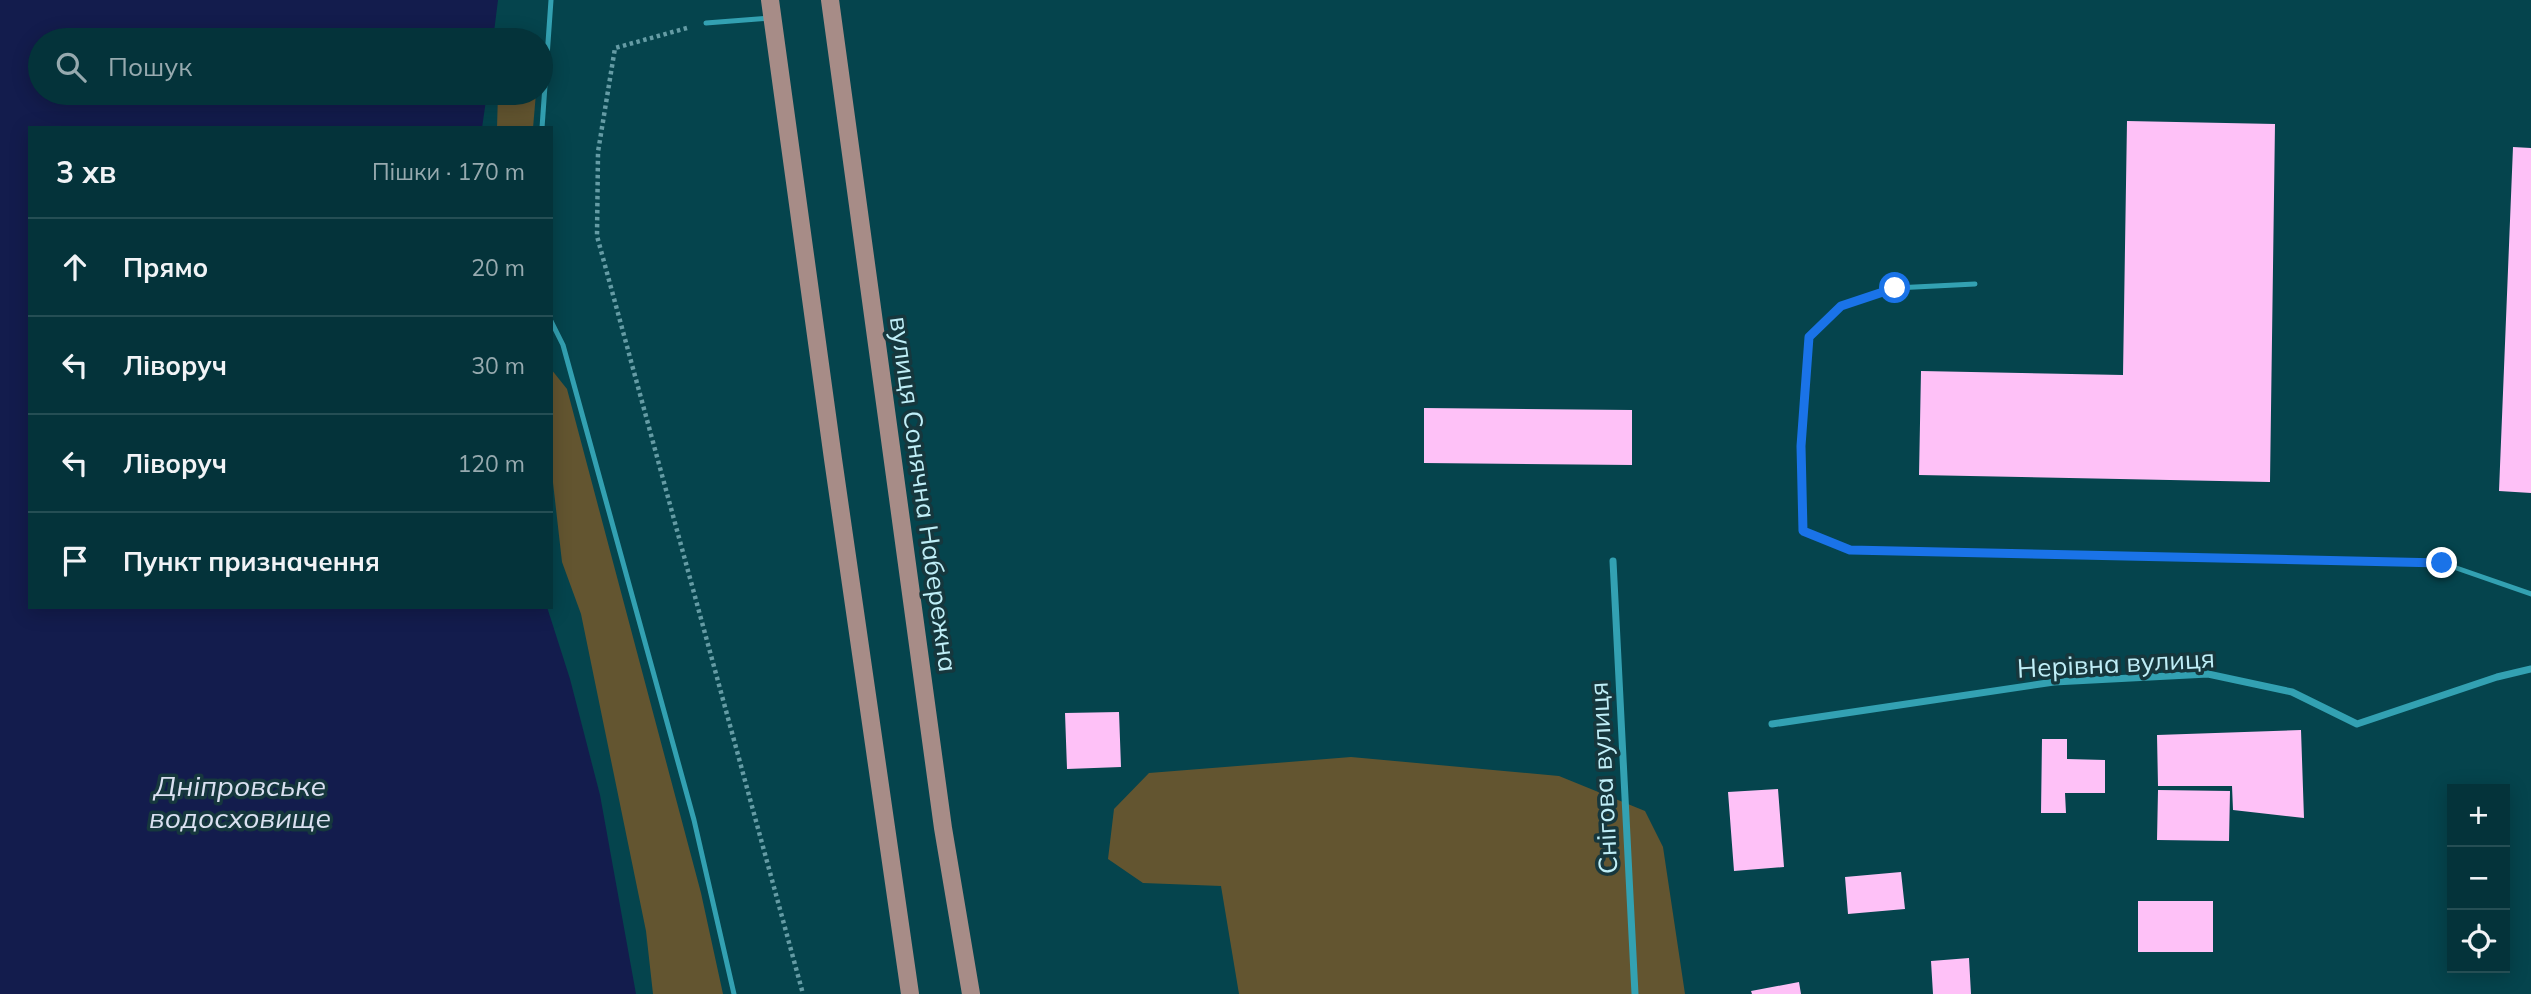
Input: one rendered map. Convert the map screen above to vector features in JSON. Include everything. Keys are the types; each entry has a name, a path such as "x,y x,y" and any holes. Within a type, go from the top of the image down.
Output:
{"main road":[{"name":"вулиця Сонячна Набережна","path":"830,0 943,828 971,994"},
{"path":"771,9 832,459 910,994"}],"street":[{"name":"Снігова вулиця","path":"1613,561 1635,994"},
{"name":"Нерівна вулиця","path":"1772,724 2054,682 2208,674 2292,692 2357,724 2497,677 2531,669"}],"lane":[{"path":"549,28 551,0"},
{"path":"706,23 771,9"},
{"path":"542,126 544,105"},
{"path":"1975,284 1895,288 1841,306 1809,337 1801,446 1803,531 1850,550 2442,563 2531,594"},
{"path":"553,325 564,345 694,820 734,994"}],"path":[{"path":"706,23 615,48 598,152 597,236 803,994"}],"shaded area":[{"path":"498,105 535,105 533,126 497,126"},
{"path":"553,372 567,389 701,893 723,994 653,994 646,931 581,614 562,562 553,483"},
{"path":"1351,757 1559,776 1645,811 1663,847 1685,994 1239,994 1221,886 1143,883 1108,859 1114,809 1149,773"}],"water":[{"name":"Дніпровське водосховище","path":"0,0 498,0 494,28 28,28 28,105 485,105 482,126 28,126 28,609 548,609 570,679 600,795 636,994 0,994"}],"building":[{"path":"2127,121 2275,124 2270,482 1919,475 1921,371 2123,375"},
{"path":"2513,147 2531,148 2531,493 2499,491"},
{"path":"1424,408 1632,410 1632,465 1424,463"},
{"path":"1119,712 1121,767 1067,769 1065,713"},
{"path":"2301,730 2304,818 2233,810 2232,786 2158,786 2157,735"},
{"path":"2042,739 2067,739 2067,759 2105,760 2105,793 2065,793 2066,813 2041,813"},
{"path":"1778,789 1784,867 1734,871 1728,792"},
{"path":"2158,790 2230,791 2229,841 2157,840"},
{"path":"1901,872 1905,909 1848,914 1845,877"},
{"path":"2138,901 2213,901 2213,952 2138,952"},
{"path":"1969,958 1971,994 1933,994 1931,961"},
{"path":"1799,982 1801,994 1752,994 1751,991"}],"route":[{"path":"1895,288 1841,306 1809,337 1801,446 1803,531 1850,550 2442,563"}]}
